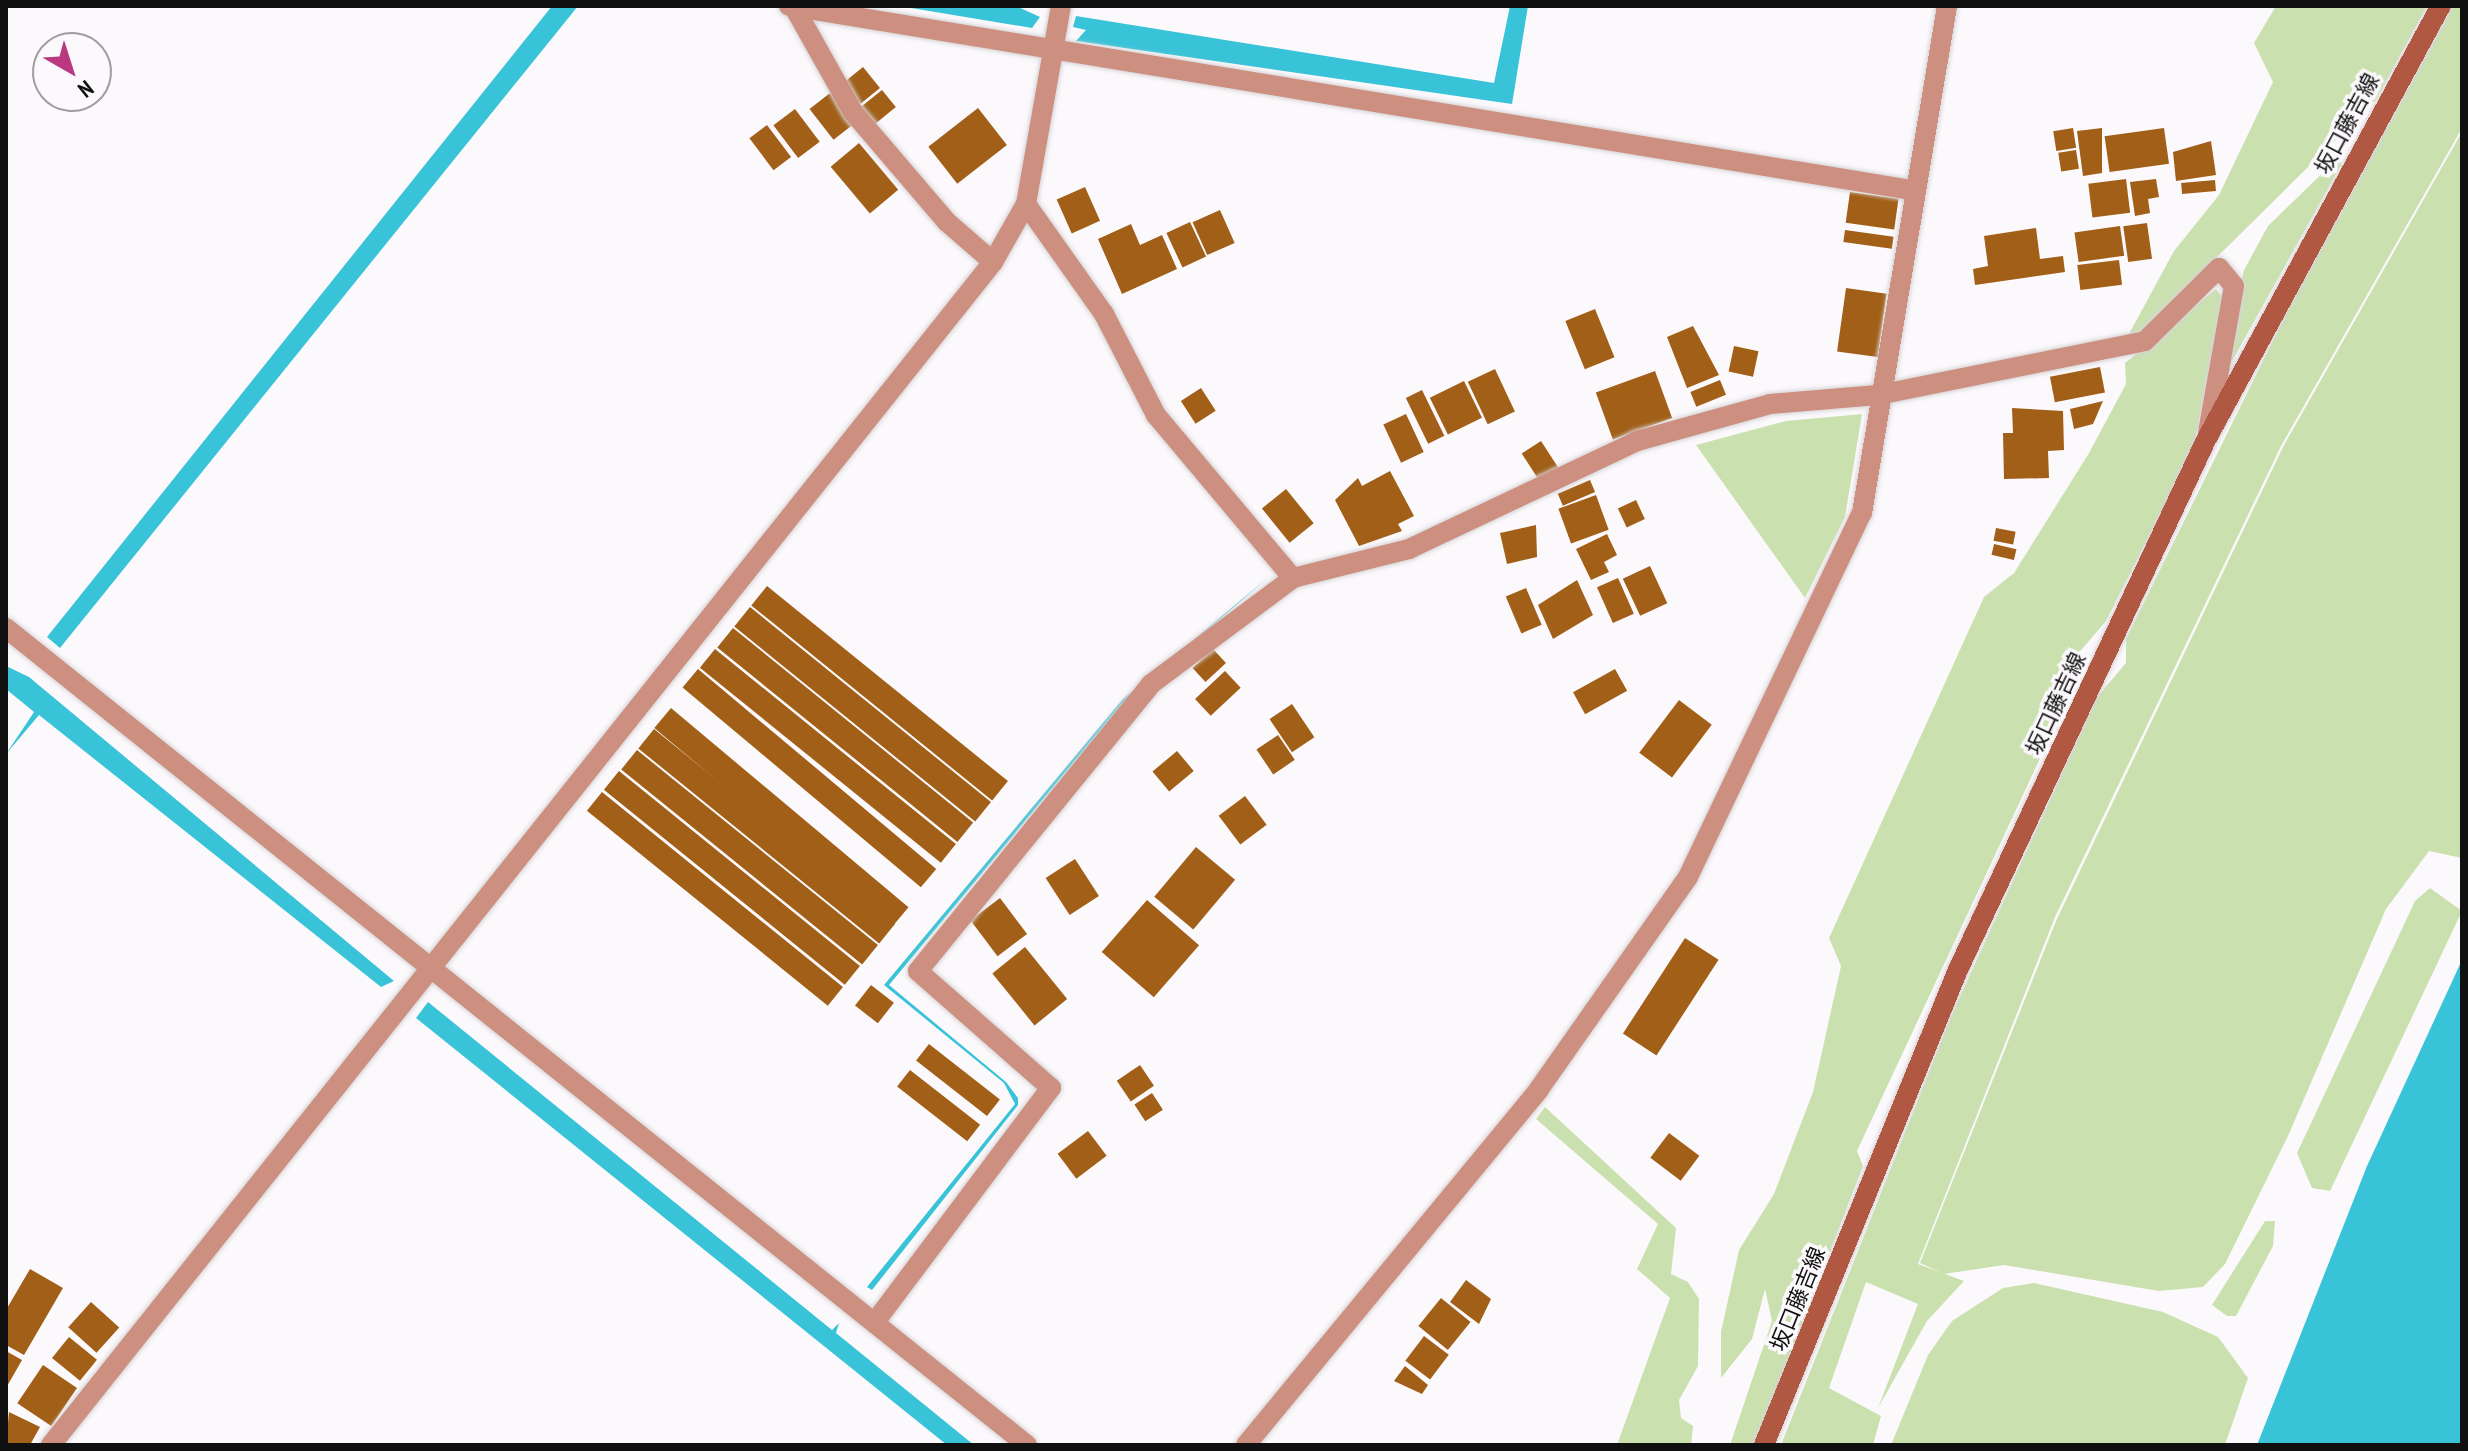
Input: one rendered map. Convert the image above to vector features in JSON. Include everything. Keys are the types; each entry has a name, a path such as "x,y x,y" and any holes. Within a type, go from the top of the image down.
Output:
{"main road":[{"name":"坂口藤吉線","path":"1764,1445 1957,972 2206,440 2441,6"}],"street":[{"path":"792,6 1912,190"},
{"path":"792,6 853,112 947,222 993,262"},
{"path":"51,1445 993,262 1026,204 1061,6"},
{"path":"1246,1445 1539,1089 1688,877 1862,513 1912,190 1947,6"},
{"path":"1026,204 1104,314 1156,415 1293,578"},
{"path":"875,1322 1051,1088 918,971 1151,684 1293,578 1409,549 1637,441 1770,404 1878,395 2145,341 2219,268 2234,286 2206,440"},
{"path":"6,628 432,964 1027,1445"}],"green space":[{"path":"2276,6 2427,6 2376,100 2138,335 2129,334 2174,251 2219,195 2273,82 2254,43"},
{"path":"2453,6 2462,6 2462,128 2281,446 2055,917 1918,1264 1964,1281 1927,1321 1878,1408 1918,1304 1866,1282 1829,1388 1881,1416 1873,1445 1781,1445 1952,1014 2097,697 2126,663 2126,639 2289,308"},
{"path":"2462,132 2462,858 2429,851 2386,909 2288,1136 2225,1264 2203,1287 2159,1291 2004,1265 1944,1274 1920,1263 2056,921 2284,445"},
{"path":"2340,156 2341,165 2221,381 2244,270 2268,226"},
{"path":"2216,289 2222,297 2194,447 2106,621 2070,663 2056,724 1857,1151 1863,1166 1755,1445 1730,1445 1772,1321 1765,1289 1752,1339 1721,1378 1721,1332 1739,1250 1774,1194 1813,1092 1841,966 1829,938 1984,597 2014,573 2089,453 2126,384 2125,363"},
{"path":"1862,414 1845,517 1805,598 1696,445 1786,421"},
{"path":"2430,888 2462,911 2330,1191 2312,1188 2297,1153 2415,901"},
{"path":"1545,1107 1676,1228 1671,1274 1688,1282 1699,1299 1698,1366 1679,1400 1681,1418 1693,1426 1691,1445 1617,1445 1670,1298 1637,1269 1658,1224 1536,1119"},
{"path":"2265,1221 2275,1221 2273,1246 2236,1316 2227,1316 2212,1305"},
{"path":"2034,1283 2163,1312 2218,1337 2248,1378 2225,1445 1891,1445 1928,1355 1952,1321 2003,1288"}],"water":[{"path":"552,6 578,6 60,648 47,637"},
{"path":"899,6 1016,6 1040,17 1032,28"},
{"path":"1510,6 1528,6 1512,104 1076,41 1086,30 1073,27 1076,16 1494,83"},
{"path":"1271,575 1124,702 889,985 1006,1082 1018,1098 1018,1105 872,1290 867,1287 1015,1104 1004,1083 884,985 1123,699"},
{"path":"6,666 29,677 394,981 381,987 39,715 6,754 34,712 6,689"},
{"path":"2462,960 2462,1445 2257,1445 2367,1166"},
{"path":"428,1002 832,1330 839,1323 836,1333 974,1445 947,1445 416,1018"}],"building":[{"path":"863,67 880,88 861,104 844,83"},
{"path":"882,90 896,107 876,123 862,106"},
{"path":"830,93 854,124 834,140 810,109"},
{"path":"978,108 1007,145 957,184 928,147"},
{"path":"795,109 820,142 798,158 773,125"},
{"path":"767,125 791,157 774,170 749,138"},
{"path":"2073,128 2076,148 2056,151 2053,131"},
{"path":"2102,128 2102,173 2083,176 2077,131"},
{"path":"2164,128 2169,164 2110,172 2105,136"},
{"path":"2211,141 2216,175 2176,181 2173,152"},
{"path":"859,143 898,190 870,214 831,167"},
{"path":"2076,150 2079,169 2061,172 2058,153"},
{"path":"2126,179 2130,213 2092,217 2088,184"},
{"path":"2156,179 2159,197 2148,199 2150,213 2135,216 2130,182"},
{"path":"2215,180 2216,191 2182,194 2181,183"},
{"path":"1085,187 1100,221 1072,233 1057,200"},
{"path":"1850,192 1899,199 1894,230 1846,223"},
{"path":"1220,210 1235,243 1207,255 1193,222"},
{"path":"1190,222 1206,256 1182,267 1166,233"},
{"path":"2147,223 2152,259 2128,262 2123,226"},
{"path":"1131,224 1140,245 1162,235 1177,269 1122,294 1098,239"},
{"path":"2120,226 2124,256 2079,262 2074,232"},
{"path":"2036,228 2040,259 2063,256 2065,272 1975,285 1973,269 1988,266 1984,236"},
{"path":"1845,230 1894,237 1892,249 1843,242"},
{"path":"2119,260 2122,285 2080,290 2077,265"},
{"path":"1846,288 1887,294 1878,357 1837,351"},
{"path":"1595,309 1614,357 1585,369 1565,321"},
{"path":"1693,326 1719,375 1687,388 1667,337"},
{"path":"1734,346 1758,351 1753,377 1729,371"},
{"path":"2100,367 2105,393 2055,402 2050,377"},
{"path":"1495,369 1515,412 1488,424 1468,382"},
{"path":"1655,371 1672,418 1613,440 1596,393"},
{"path":"1720,380 1726,395 1696,407 1690,392"},
{"path":"1464,381 1482,418 1448,435 1430,398"},
{"path":"1201,388 1216,411 1196,424 1181,401"},
{"path":"1422,390 1444,436 1428,444 1406,398"},
{"path":"2103,401 2093,424 2074,429 2070,409"},
{"path":"2012,408 2063,411 2064,450 2048,451 2049,478 2004,479 2003,433 2013,433"},
{"path":"1406,414 1424,452 1401,463 1383,425"},
{"path":"1541,441 1559,469 1540,481 1522,454"},
{"path":"1390,471 1414,516 1398,524 1402,531 1359,546 1335,500 1358,478 1362,486"},
{"path":"1590,480 1595,492 1563,506 1558,494"},
{"path":"1286,489 1314,523 1290,543 1262,509"},
{"path":"1596,495 1609,530 1571,543 1558,509"},
{"path":"1636,500 1645,519 1627,527 1618,508"},
{"path":"1536,525 1537,557 1507,564 1500,533"},
{"path":"1996,528 2016,532 2013,545 1994,541"},
{"path":"1607,534 1617,555 1604,562 1609,572 1591,580 1576,549"},
{"path":"1994,544 2016,549 2014,560 1992,555"},
{"path":"1650,566 1667,603 1640,616 1623,579"},
{"path":"1618,578 1634,614 1613,623 1597,587"},
{"path":"1577,580 1593,615 1553,639 1538,605"},
{"path":"767,586 1008,781 992,801 751,605"},
{"path":"1526,588 1542,625 1521,633 1506,597"},
{"path":"750,607 991,802 975,822 734,626"},
{"path":"733,628 973,822 957,842 717,647"},
{"path":"715,649 956,844 941,863 700,668"},
{"path":"1213,649 1226,663 1205,682 1193,668"},
{"path":"698,669 936,869 921,887 683,687"},
{"path":"1615,669 1627,691 1585,714 1573,692"},
{"path":"1225,671 1241,688 1211,716 1195,699"},
{"path":"1679,700 1712,725 1672,777 1639,753"},
{"path":"1292,704 1314,737 1292,752 1270,719"},
{"path":"671,708 908,907 892,927 654,728"},
{"path":"654,729 895,924 879,944 638,748"},
{"path":"1278,735 1295,760 1273,774 1256,750"},
{"path":"637,750 878,945 862,965 621,769"},
{"path":"1177,751 1194,771 1169,791 1152,772"},
{"path":"619,771 860,966 845,985 604,790"},
{"path":"602,792 843,987 828,1006 587,811"},
{"path":"1245,796 1267,825 1240,845 1219,816"},
{"path":"1196,847 1235,880 1193,930 1154,897"},
{"path":"1075,859 1099,896 1070,915 1046,878"},
{"path":"1000,898 1027,934 998,956 970,920"},
{"path":"1147,900 1199,945 1154,997 1102,952"},
{"path":"1685,938 1719,960 1656,1055 1623,1034"},
{"path":"1025,947 1067,999 1035,1026 992,973"},
{"path":"871,985 894,1003 878,1023 855,1005"},
{"path":"929,1044 1000,1099 987,1116 916,1061"},
{"path":"1140,1065 1154,1086 1131,1101 1117,1081"},
{"path":"910,1070 980,1125 967,1141 897,1087"},
{"path":"1152,1093 1163,1110 1145,1121 1134,1104"},
{"path":"1088,1131 1107,1156 1076,1179 1058,1154"},
{"path":"1669,1133 1699,1156 1681,1181 1650,1158"},
{"path":"30,1269 63,1288 24,1355 6,1345 6,1310"},
{"path":"1466,1280 1491,1299 1479,1324 1450,1302"},
{"path":"1441,1298 1471,1322 1448,1350 1418,1326"},
{"path":"91,1302 119,1327 96,1353 68,1327"},
{"path":"1424,1336 1449,1355 1430,1379 1405,1361"},
{"path":"69,1337 97,1360 80,1381 52,1358"},
{"path":"6,1351 22,1360 6,1388"},
{"path":"43,1365 77,1388 51,1426 17,1403"},
{"path":"1405,1366 1428,1385 1422,1394 1394,1381"},
{"path":"9,1412 40,1427 30,1445 6,1445"}]}
